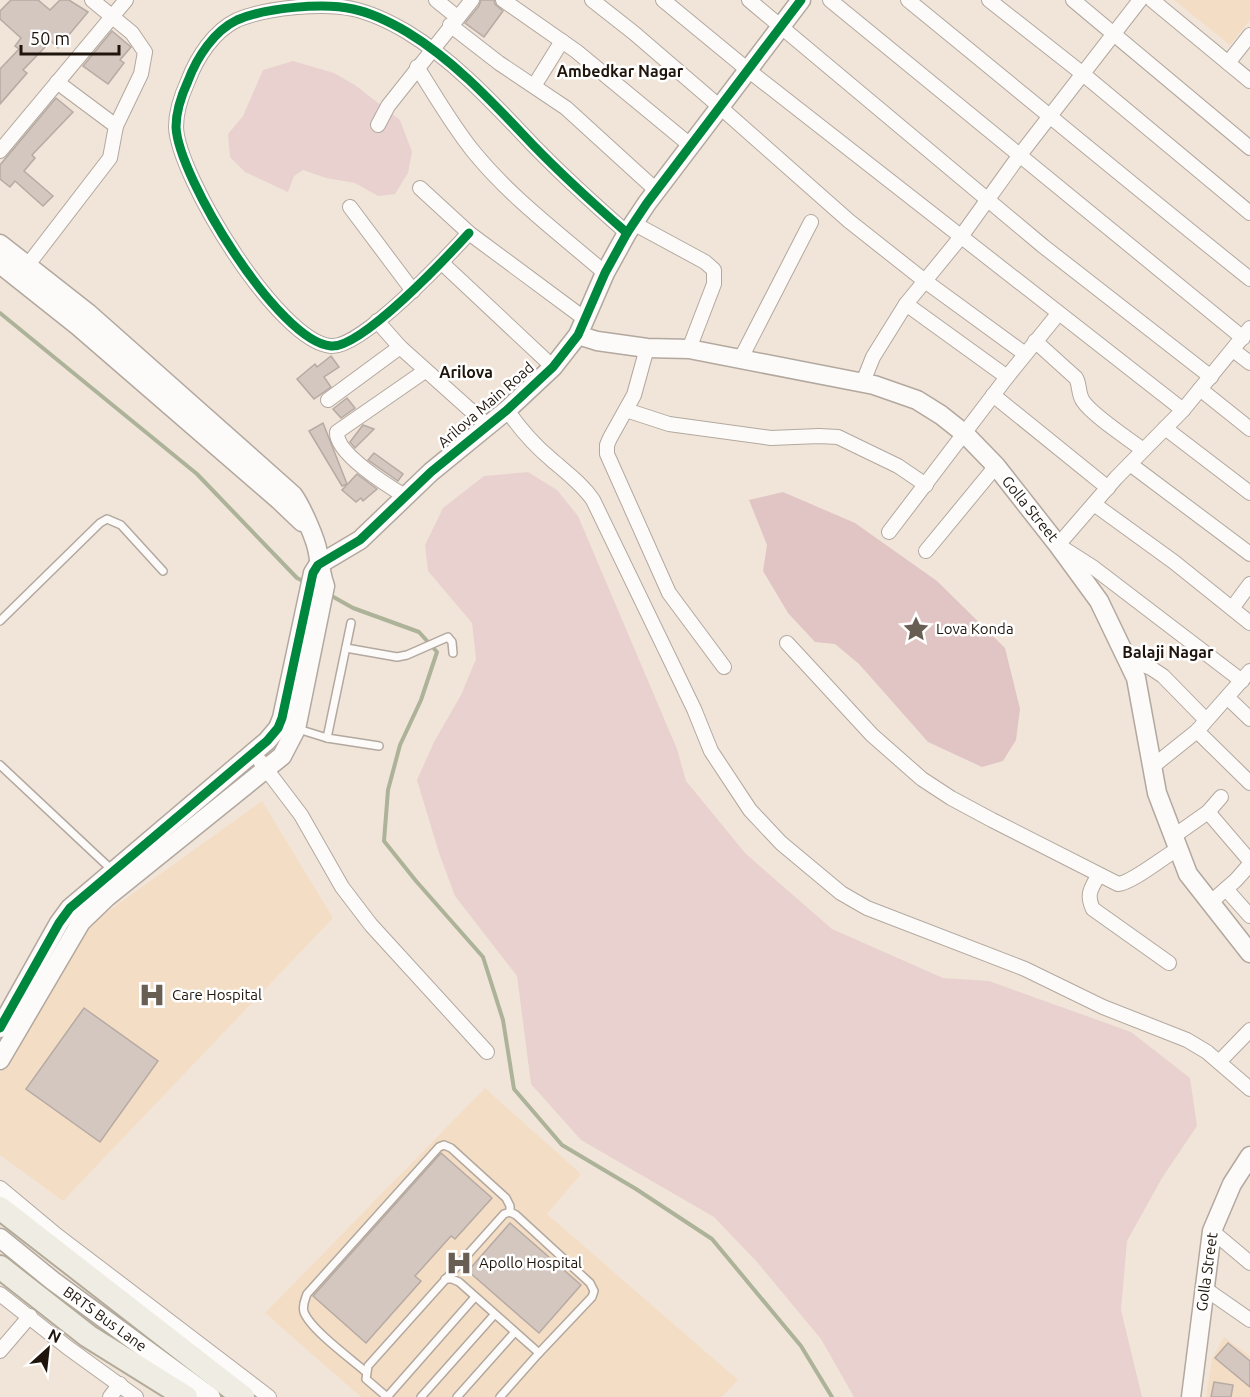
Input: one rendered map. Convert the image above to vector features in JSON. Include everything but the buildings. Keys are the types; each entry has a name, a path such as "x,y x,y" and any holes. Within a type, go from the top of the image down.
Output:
{"main road":[{"path":"0,1208 243,1397"},
{"path":"0,1267 88,1336 186,1397"}],"street":[{"path":"27,266 110,158 116,126 141,74 145,52 132,33 92,0"},
{"path":"0,151 126,0"},
{"path":"436,0 454,21 499,63 566,108 656,190"},
{"path":"378,125 388,106 417,67 472,0"},
{"path":"503,0 562,41 690,145"},
{"path":"591,0 634,33 849,221 925,281 1025,354"},
{"path":"663,0 748,70 1183,410"},
{"path":"749,0 1100,292 1210,377"},
{"name":"Arilova Main Road","path":"317,585 405,496 507,410 553,367 581,327 605,273 630,228 656,190 801,0"},
{"path":"830,0 1019,156 1246,333 1183,410 1130,464 1058,545 1246,676 1202,726 1152,767"},
{"path":"908,0 1250,279"},
{"path":"989,0 1083,74 1250,213"},
{"path":"1073,0 1250,148"},
{"path":"863,382 873,357 906,304 960,237 1019,156 1140,0"},
{"path":"1152,0 1250,81"},
{"path":"469,233 413,291 348,343 334,347 320,344 301,332 275,307 239,261 206,205 186,162 176,127 181,97 194,64 213,38 236,21 273,11 311,6 352,8 384,19 408,32 496,106 536,148 630,228 705,262 714,270 714,284 689,349"},
{"path":"1228,63 1250,35"},
{"path":"534,86 562,41"},
{"path":"417,67 472,150 492,172 521,201 605,273"},
{"path":"57,82 116,126"},
{"path":"420,188 469,233 581,327"},
{"path":"350,207 413,291"},
{"path":"740,360 811,222"},
{"path":"0,244 88,313 293,495 298,502 318,553 317,585 296,729 282,756 107,897 81,922 0,1060"},
{"path":"442,263 553,367"},
{"path":"0,264 78,326 279,500 309,529"},
{"path":"906,304 1006,376"},
{"path":"890,532 1006,376 1058,314"},
{"path":"377,321 400,347 487,425"},
{"name":"Golla Street","path":"581,327 597,341 646,348 689,349 863,382 917,400 965,434 996,466 1099,601 1136,678 1157,794 1188,874 1250,952"},
{"path":"1035,341 1076,378 1080,395 1088,407 1143,450"},
{"path":"328,400 400,347"},
{"path":"646,348 640,378 607,445 611,464 669,593 724,667"},
{"path":"1233,350 1250,363"},
{"path":"405,496 361,467 341,444 337,438 337,432 425,370"},
{"path":"1200,389 1250,429"},
{"path":"993,395 1108,488"},
{"path":"507,410 531,441 586,489 593,500 694,709 711,751 750,810 781,843 841,892 867,908 1025,969 1103,1007 1188,1040 1219,1062 1250,1089"},
{"path":"626,410 669,424 771,438 838,437 898,466 926,485"},
{"path":"1165,428 1250,493"},
{"path":"1130,464 1250,554"},
{"path":"926,551 996,466"},
{"path":"1094,504 1233,607 1250,623"},
{"path":"1233,607 1250,584"},
{"path":"0,1028 59,923 78,900 267,741 278,728 317,585"},
{"path":"787,643 872,735 922,779 951,798 1098,876 1118,884 1126,884 1154,863 1221,797"},
{"path":"1126,658 1151,668 1163,676 1250,783"},
{"path":"1227,698 1250,719"},
{"path":"253,753 268,769 301,815 342,887 371,925 487,1052"},
{"path":"1208,812 1250,862 1226,889 1210,902"},
{"path":"1098,876 1090,890 1088,900 1093,909 1168,963"},
{"path":"1226,889 1250,916"},
{"path":"1219,1062 1250,1030"},
{"name":"Golla Street","path":"1191,1397 1212,1231 1232,1184 1250,1156"},
{"path":"0,1188 54,1233 269,1397"},
{"path":"1212,1231 1248,1258"},
{"name":"BRTS Bus Lane","path":"0,1238 53,1281 211,1397"},
{"path":"1204,1288 1250,1320"},
{"path":"0,1294 136,1397"},
{"path":"0,1351 30,1316"},
{"path":"110,1397 120,1384"}],"lane":[{"path":"0,621 100,523 107,519 121,525 163,571"},
{"path":"327,738 351,623"},
{"path":"346,648 397,657 448,637 453,653"},
{"path":"296,729 327,738 379,746"},
{"path":"0,765 112,871"},
{"path":"366,1372 312,1325 304,1314 303,1305 307,1294 439,1147 444,1145 459,1155 506,1198 510,1212"},
{"path":"476,1297 387,1397 366,1379 368,1366 504,1214 510,1212 590,1284 594,1291 592,1297 500,1397"},
{"path":"445,1279 459,1282 539,1353"},
{"path":"421,1397 494,1315"},
{"path":"458,1397 515,1332"}],"shaded area":[{"path":"1174,0 1250,0 1250,20 1230,45"},
{"path":"293,61 334,73 355,85 400,120 412,152 408,173 395,194 378,196 355,183 326,178 303,170 294,176 288,192 245,172 230,157 228,134 243,116 263,70"},
{"path":"528,472 557,490 578,516 677,749 686,781 746,854 832,929 943,978 989,981 1131,1032 1190,1078 1197,1126 1162,1178 1127,1241 1121,1310 1142,1397 854,1397 821,1339 757,1262 714,1217 581,1140 531,1084 517,976 455,896 439,853 417,780 434,742 461,695 476,659 472,623 428,571 425,545 443,508 484,476"},
{"path":"783,492 855,523 937,581 1005,648 1020,709 1016,740 1003,761 982,767 928,742 859,664 835,644 815,642 788,613 763,571 767,545 749,500"},
{"name":"Care Hospital","path":"262,801 333,918 63,1201 0,1155 0,1074 82,930"},
{"name":"Apollo Hospital","path":"485,1088 581,1174 547,1214 738,1380 722,1397 361,1397 265,1313"},
{"path":"1224,1337 1250,1356 1250,1397 1206,1397 1212,1359"}],"waterway":[{"path":"0,313 197,474 297,578 305,582"},
{"path":"330,595 353,608 419,632 437,652 421,700 400,745 388,790 384,841 483,957 503,1020 514,1089 562,1145 636,1189 712,1239 801,1346 832,1397"}],"cycle path":[{"path":"0,1028 59,923 70,908 267,741 278,728 313,573 318,565 360,540 431,472 507,410 553,367 578,335 605,273 647,203 801,0"},
{"path":"469,233 403,300 362,333 345,343 331,346 309,337 285,317 235,254 212,217 181,151 176,127 178,109 201,54 229,25 237,20 263,12 294,7 326,6 353,9 381,18 407,32 442,56 489,99 556,168 627,233"}],"place":[{"name":"Lova Konda","path":"916,629"},
{"name":"Care Hospital","path":"152,995"},
{"name":"Apollo Hospital","path":"459,1263"}],"district":[{"name":"Ambedkar Nagar","path":"620,71"},
{"name":"Arilova","path":"466,372"},
{"name":"Balaji Nagar","path":"1168,652"}]}
